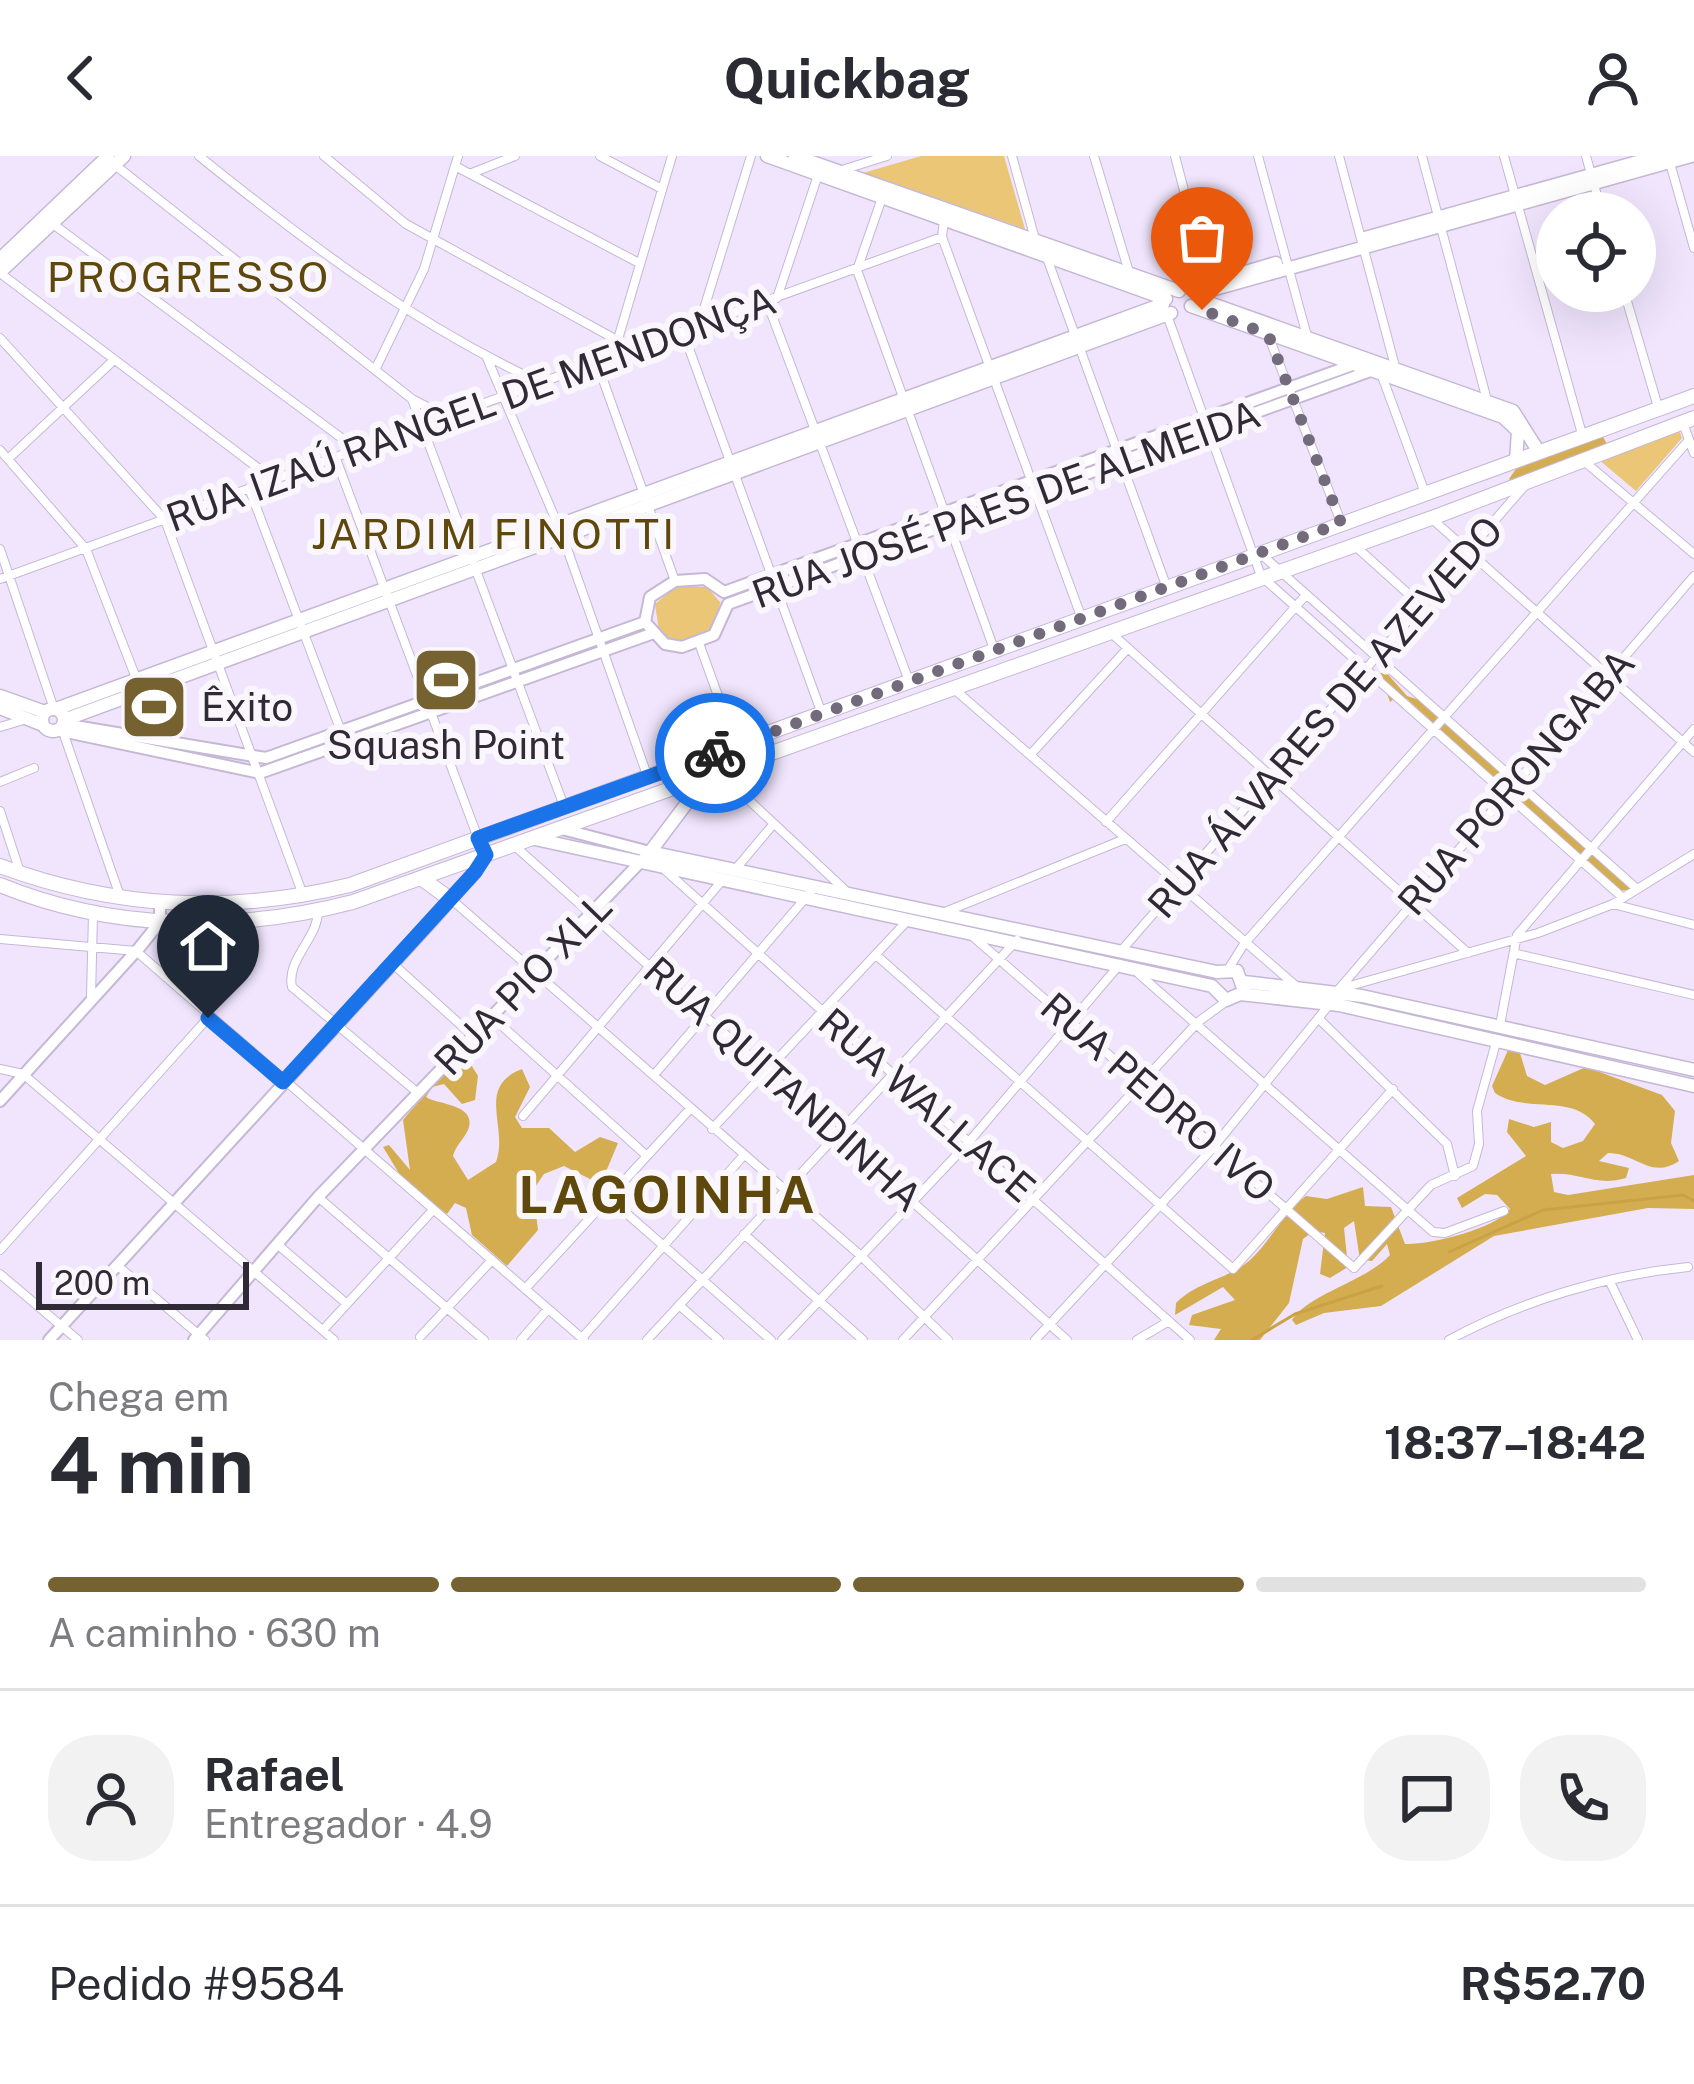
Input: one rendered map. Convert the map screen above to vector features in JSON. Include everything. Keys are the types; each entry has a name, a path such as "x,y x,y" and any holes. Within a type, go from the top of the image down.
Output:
{"main road":[{"path":"767,156 982,226 1268,334 1516,414 1539,452"},
{"path":"795,156 846,165 884,192 945,219 1035,239 1129,273 1179,302 1307,336 1371,367 1396,371 1487,407 1516,428 1520,448 1516,460"},
{"path":"1179,302 1208,282 1665,158 1691,156"},
{"path":"0,273 116,159"},
{"path":"0,259 116,159"},
{"path":"733,468 815,428 904,403 1288,264"},
{"path":"0,866 122,900 160,904 304,896 374,878 1694,396"},
{"path":"0,708 28,719 56,720 216,655 646,498 821,442 904,403"},
{"path":"0,885 93,913 160,922 260,920 318,910 712,776 1688,420"},
{"path":"56,720 136,678 216,655"},
{"path":"0,696 56,720"},
{"path":"694,760 712,776"},
{"name":"RUA PIO XLL","path":"645,857 712,776"},
{"path":"535,839 734,871 938,915 971,928"},
{"path":"645,857 665,870 804,900 971,928 1229,981 1333,995"},
{"path":"421,878 450,899"},
{"path":"1229,981 1333,995 1580,1051 1694,1070"},
{"path":"1580,1051 1694,1086"}],"street":[{"path":"199,156 310,247 403,311 542,383"},
{"path":"324,156 433,241 616,339"},
{"path":"470,174 515,156"},
{"path":"600,156 662,189"},
{"path":"612,357 672,156"},
{"path":"699,326 751,156"},
{"path":"846,165 887,156"},
{"path":"1012,156 1035,239"},
{"path":"1094,156 1129,273"},
{"path":"1175,156 1208,282"},
{"path":"1258,156 1307,336"},
{"path":"1339,156 1396,371"},
{"path":"1421,156 1487,407"},
{"path":"1504,156 1582,434"},
{"path":"1586,156 1596,192"},
{"path":"1665,158 1694,248"},
{"path":"116,159 412,399 445,416"},
{"path":"376,368 433,241 456,161 470,174 639,263"},
{"path":"818,175 772,300 910,682"},
{"path":"884,192 856,270 995,652"},
{"path":"945,219 942,237 1082,620"},
{"path":"52,224 359,451"},
{"name":"RUA IZAÚ RANGEL DE MENDONÇA","path":"0,579 942,237"},
{"path":"1045,253 1167,589"},
{"path":"0,273 274,480"},
{"path":"1179,302 1204,426 1258,556 1261,576 1622,897"},
{"path":"1630,312 1658,409"},
{"path":"683,332 822,714"},
{"path":"1268,334 1341,523"},
{"path":"0,338 165,520 304,896"},
{"path":"487,358 560,531 647,775"},
{"path":"8,459 114,360"},
{"path":"597,363 675,581 650,597 648,628"},
{"path":"1371,367 1425,494"},
{"name":"RUA JOSÉ PAES DE ALMEIDA","path":"726,598 1371,367"},
{"path":"412,399 564,806"},
{"path":"1688,420 1694,453"},
{"path":"903,1340 1208,1014 1244,944 1689,440"},
{"path":"0,450 86,549 136,678"},
{"path":"49,1340 486,855 336,459"},
{"path":"1583,461 1694,554"},
{"name":"RUA ÁLVARES DE AZEVEDO","path":"782,1340 1021,1083 1179,885 1528,481"},
{"path":"249,488 343,738"},
{"path":"1429,518 1694,752"},
{"path":"1352,543 1423,607"},
{"path":"0,549 122,900"},
{"path":"1258,556 1636,888"},
{"name":"RUA PORONGABA","path":"1035,1340 1161,1204 1412,901 1694,576"},
{"name":"RUA JOSÉ PAES DE ALMEIDA","path":"675,581 705,579 726,598"},
{"path":"1106,822 1305,596"},
{"name":"RUA JOSÉ PAES DE ALMEIDA","path":"698,644 721,627 726,598"},
{"path":"56,720 260,773 343,738 648,628"},
{"path":"648,628 673,647 698,644 736,745"},
{"path":"1108,631 1468,952"},
{"path":"1030,755 1128,648"},
{"path":"953,688 1304,993"},
{"path":"1402,700 1412,689"},
{"path":"0,727 28,719"},
{"path":"56,720 254,757 343,738"},
{"path":"1409,1210 1431,1186 1473,1166 1479,1144 1477,1111 1517,954 1517,935 1694,729"},
{"path":"0,782 34,768"},
{"path":"712,776 854,898"},
{"path":"0,811 21,874"},
{"path":"734,871 772,827"},
{"path":"562,829 645,857"},
{"path":"938,915 1125,838"},
{"name":"RUA QUITANDINHA","path":"515,845 1067,1340"},
{"path":"1333,995 1612,904 1693,855"},
{"name":"RUA PIO XLL","path":"199,1338 318,1197 645,857"},
{"name":"RUA WALLACE","path":"665,870 893,1079 1190,1340"},
{"path":"523,1117 720,883"},
{"path":"654,1075 814,888"},
{"path":"450,899 860,1255 948,1340"},
{"path":"0,1101 160,922 160,904"},
{"path":"1612,904 1694,925"},
{"path":"318,910 316,929 290,982 418,1093"},
{"path":"91,997 93,913"},
{"path":"712,1129 909,920"},
{"name":"RUA PEDRO IVO","path":"971,928 1000,962 1143,1080 1354,1268 1409,1210"},
{"path":"647,1340 841,1136 1018,938"},
{"path":"0,939 136,950 208,1018 583,1339 744,1155"},
{"path":"1517,954 1694,995"},
{"path":"876,955 1233,1268 1393,1089"},
{"path":"1123,960 1439,1233 1504,1211"},
{"path":"392,963 473,1036"},
{"path":"492,1017 647,1156"},
{"path":"0,1250 208,1018"},
{"path":"1318,1018 1447,1144 1455,1175"},
{"path":"0,1069 23,1074 334,1340"},
{"path":"525,1289 690,1109"},
{"path":"318,1197 484,1340"},
{"path":"609,1198 771,1340"},
{"path":"323,1330 433,1210"},
{"path":"744,1234 863,1340"},
{"path":"278,1244 347,1304"},
{"path":"420,1336 492,1259"},
{"path":"118,1265 199,1338"},
{"path":"1449,1340 1532,1303 1688,1268"},
{"path":"0,1274 77,1340"},
{"path":"1610,1282 1638,1340"},
{"path":"679,1305 718,1340"},
{"path":"521,1340 548,1309"},
{"path":"1137,1340 1169,1322"}],"shaded area":[{"path":"921,156 1004,156 1025,229 863,173"},
{"path":"1679,430 1682,438 1636,491 1598,459"},
{"path":"1601,433 1609,448 1513,483 1509,479 1518,466"},
{"path":"677,586 707,587 720,602 711,627 691,639 672,640 659,631 655,604"},
{"path":"1384,670 1407,696 1423,701 1632,889 1620,891 1600,875 1407,699 1399,695 1390,702 1380,674"},
{"path":"1509,1048 1520,1053 1527,1076 1545,1085 1586,1067 1662,1095 1675,1111 1671,1143 1679,1161 1651,1167 1608,1153 1599,1161 1629,1168 1626,1178 1606,1181 1551,1174 1554,1192 1568,1195 1694,1175 1694,1209 1648,1208 1494,1236 1381,1306 1324,1313 1296,1325 1292,1320 1300,1311 1390,1255 1387,1244 1372,1261 1360,1260 1354,1221 1344,1228 1348,1267 1330,1278 1320,1274 1325,1233 1314,1231 1303,1239 1289,1303 1260,1340 1214,1340 1221,1329 1189,1325 1192,1315 1235,1300 1223,1287 1175,1315 1176,1303 1185,1296 1249,1261 1306,1196 1327,1199 1363,1187 1365,1206 1391,1207 1405,1244 1461,1234 1502,1216 1510,1209 1497,1195 1485,1194 1462,1208 1457,1198 1526,1156 1507,1132 1509,1119 1534,1127 1551,1122 1551,1142 1563,1148 1583,1141 1595,1124 1574,1109 1520,1102 1495,1093 1492,1086"},
{"path":"467,1058 478,1076 475,1100 462,1104 444,1084 432,1087 426,1097 467,1115 468,1130 453,1156 468,1180 496,1162 500,1086 522,1069 530,1087 515,1117 522,1128 549,1128 575,1152 600,1137 618,1143 605,1174 594,1181 564,1166 544,1174 533,1190 538,1230 507,1266 472,1235 466,1208 455,1203 447,1214 403,1180 383,1147 389,1145 410,1170 403,1120 454,1060"}],"waterway":[{"path":"1449,1252 1543,1210 1683,1195 1694,1201"},
{"path":"1252,1340 1295,1314 1382,1286"}],"way so far":[{"path":"715,753 1341,523 1268,334 1202,310"}],"place":[{"name":"Squash Point","path":"446,680"},
{"name":"Êxito","path":"154,707"}],"district":[{"name":"PROGRESSO","path":"189,277"},
{"name":"JARDIM FINOTTI","path":"494,534"},
{"name":"LAGOINHA","path":"668,1195"}],"route":[{"path":"208,1018 283,1082 475,872 486,855 478,838 715,753"}]}
